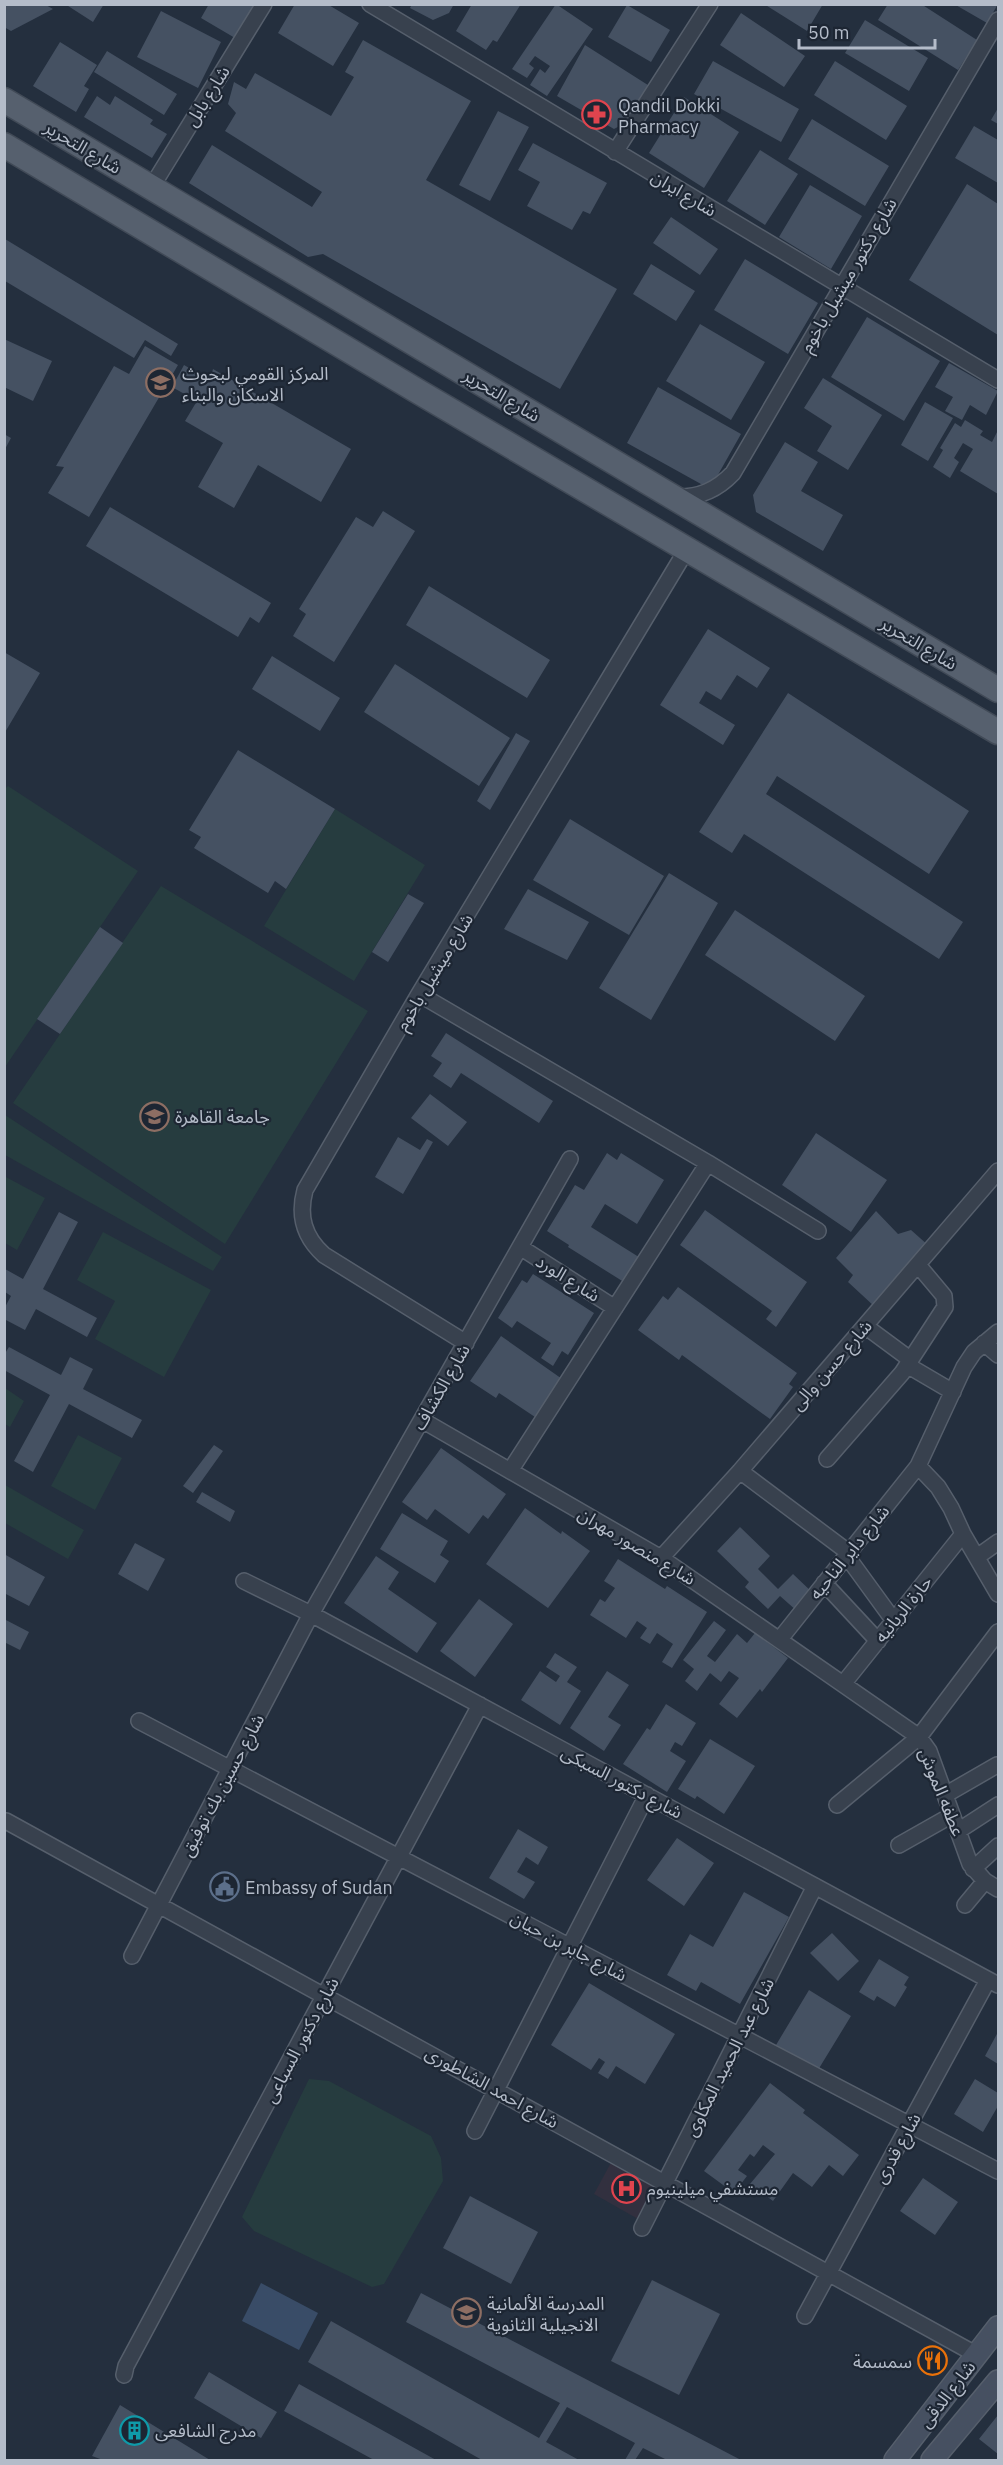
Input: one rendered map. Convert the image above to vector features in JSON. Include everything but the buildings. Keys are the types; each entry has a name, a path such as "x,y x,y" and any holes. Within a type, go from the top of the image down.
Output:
{"main road":[{"name":"شارع التحرير","path":"4,100 999,690"},
{"name":"شارع التحرير","path":"4,145 419,392 999,732"},
{"path":"365,360 378,359 388,350 390,337 385,326"},
{"path":"419,392 416,380 419,368 429,360 441,359"},
{"path":"959,709 974,705 979,699 980,683 975,676"},
{"name":"شارع الدقى","path":"895,2460 999,2327"},
{"name":"شارع الدقى","path":"932,2460 999,2381"}],"street":[{"name":"شارع بابل","path":"152,188 264,4"},
{"name":"شارع ايران","path":"370,4 999,380"},
{"path":"615,152 710,4"},
{"name":"شارع دكتور ميشيل باخوم","path":"674,497 707,493 726,481 733,473 999,20"},
{"name":"شارع ميشيل باخوم","path":"466,1343 324,1255 308,1237 302,1214 302,1202 311,1179 419,994 687,549"},
{"path":"419,994 708,1163 818,1231"},
{"name":"شارع الكشاف","path":"312,1614 570,1159"},
{"path":"510,1471 708,1163"},
{"name":"شارع حسن والى","path":"661,1558 999,1171"},
{"name":"شارع الورد","path":"520,1247 615,1308"},
{"path":"827,1459 909,1362 946,1303 944,1296 918,1265"},
{"path":"865,1326 909,1362 953,1392"},
{"name":"شارع داير الناحيه","path":"780,1639 918,1466 964,1367 974,1352 999,1332"},
{"path":"984,1343 999,1355"},
{"name":"شارع منصور مهران","path":"422,1420 661,1558 843,1684"},
{"path":"918,1466 938,1487 999,1594"},
{"path":"740,1470 847,1554 894,1621"},
{"name":"حارة الريانيه","path":"843,1684 963,1534"},
{"path":"976,1557 999,1542"},
{"name":"شارع دكتور السبكى","path":"244,1581 312,1614 993,1983"},
{"path":"824,1583 878,1641"},
{"name":"شارع حسين بك توفيق","path":"132,1956 312,1614"},
{"path":"837,1805 919,1737 997,1641"},
{"name":"عطفه الموش","path":"843,1684 919,1737 928,1751 973,1869 985,1881 999,1889"},
{"name":"شارع دكتور السباعى","path":"124,2375 126,2366 480,1705"},
{"name":"شارع جابر بن حيان","path":"139,1722 999,2171"},
{"path":"945,1795 997,1765"},
{"path":"475,2132 647,1795"},
{"path":"958,1831 999,1805"},
{"path":"899,1845 952,1815"},
{"name":"شارع احمد الشاطورى","path":"6,1821 976,2355"},
{"path":"973,1869 999,1846"},
{"path":"965,1905 985,1881"},
{"name":"شارع عبد الحميد المكاوى","path":"642,2228 815,1886"},
{"name":"شارع قدرى","path":"805,2316 909,2125 993,1983"}],"shaded area":[{"name":"مستشفي ميلينيوم","path":"614,2157 659,2182 638,2219 594,2194"}],"green space":[{"path":"8,786 138,871 5,1067 4,790"},
{"path":"335,809 425,865 354,981 264,926"},
{"path":"161,886 368,1011 225,1244 13,1103"},
{"path":"5,1115 222,1257 213,1271 5,1155"},
{"path":"4,1176 45,1198 17,1250 5,1243"},
{"path":"103,1232 211,1290 164,1377 95,1339 115,1301 77,1280"},
{"path":"5,1388 24,1401 10,1427 5,1424"},
{"path":"78,1435 122,1458 95,1510 51,1486"},
{"path":"5,1485 84,1530 68,1559 5,1523"},
{"path":"309,2079 329,2081 431,2136 441,2158 443,2181 384,2284 372,2287 254,2231 242,2217"}],"water":[{"path":"261,2283 318,2313 299,2350 242,2321"}],"place":[{"name":"Qandil Dokki Pharmacy","path":"597,115"},
{"name":"المركز القومي لبحوث الاسكان والبناء","path":"161,383"},
{"name":"جامعة القاهرة","path":"154,1116"},
{"name":"Embassy of Sudan","path":"224,1887"},
{"name":"مستشفي ميلينيوم","path":"626,2188"},
{"name":"المدرسة الألمانية الانجيلية الثانوية","path":"466,2313"},
{"name":"سمسمة","path":"933,2361"},
{"name":"مدرج الشافعى","path":"134,2430"}]}
